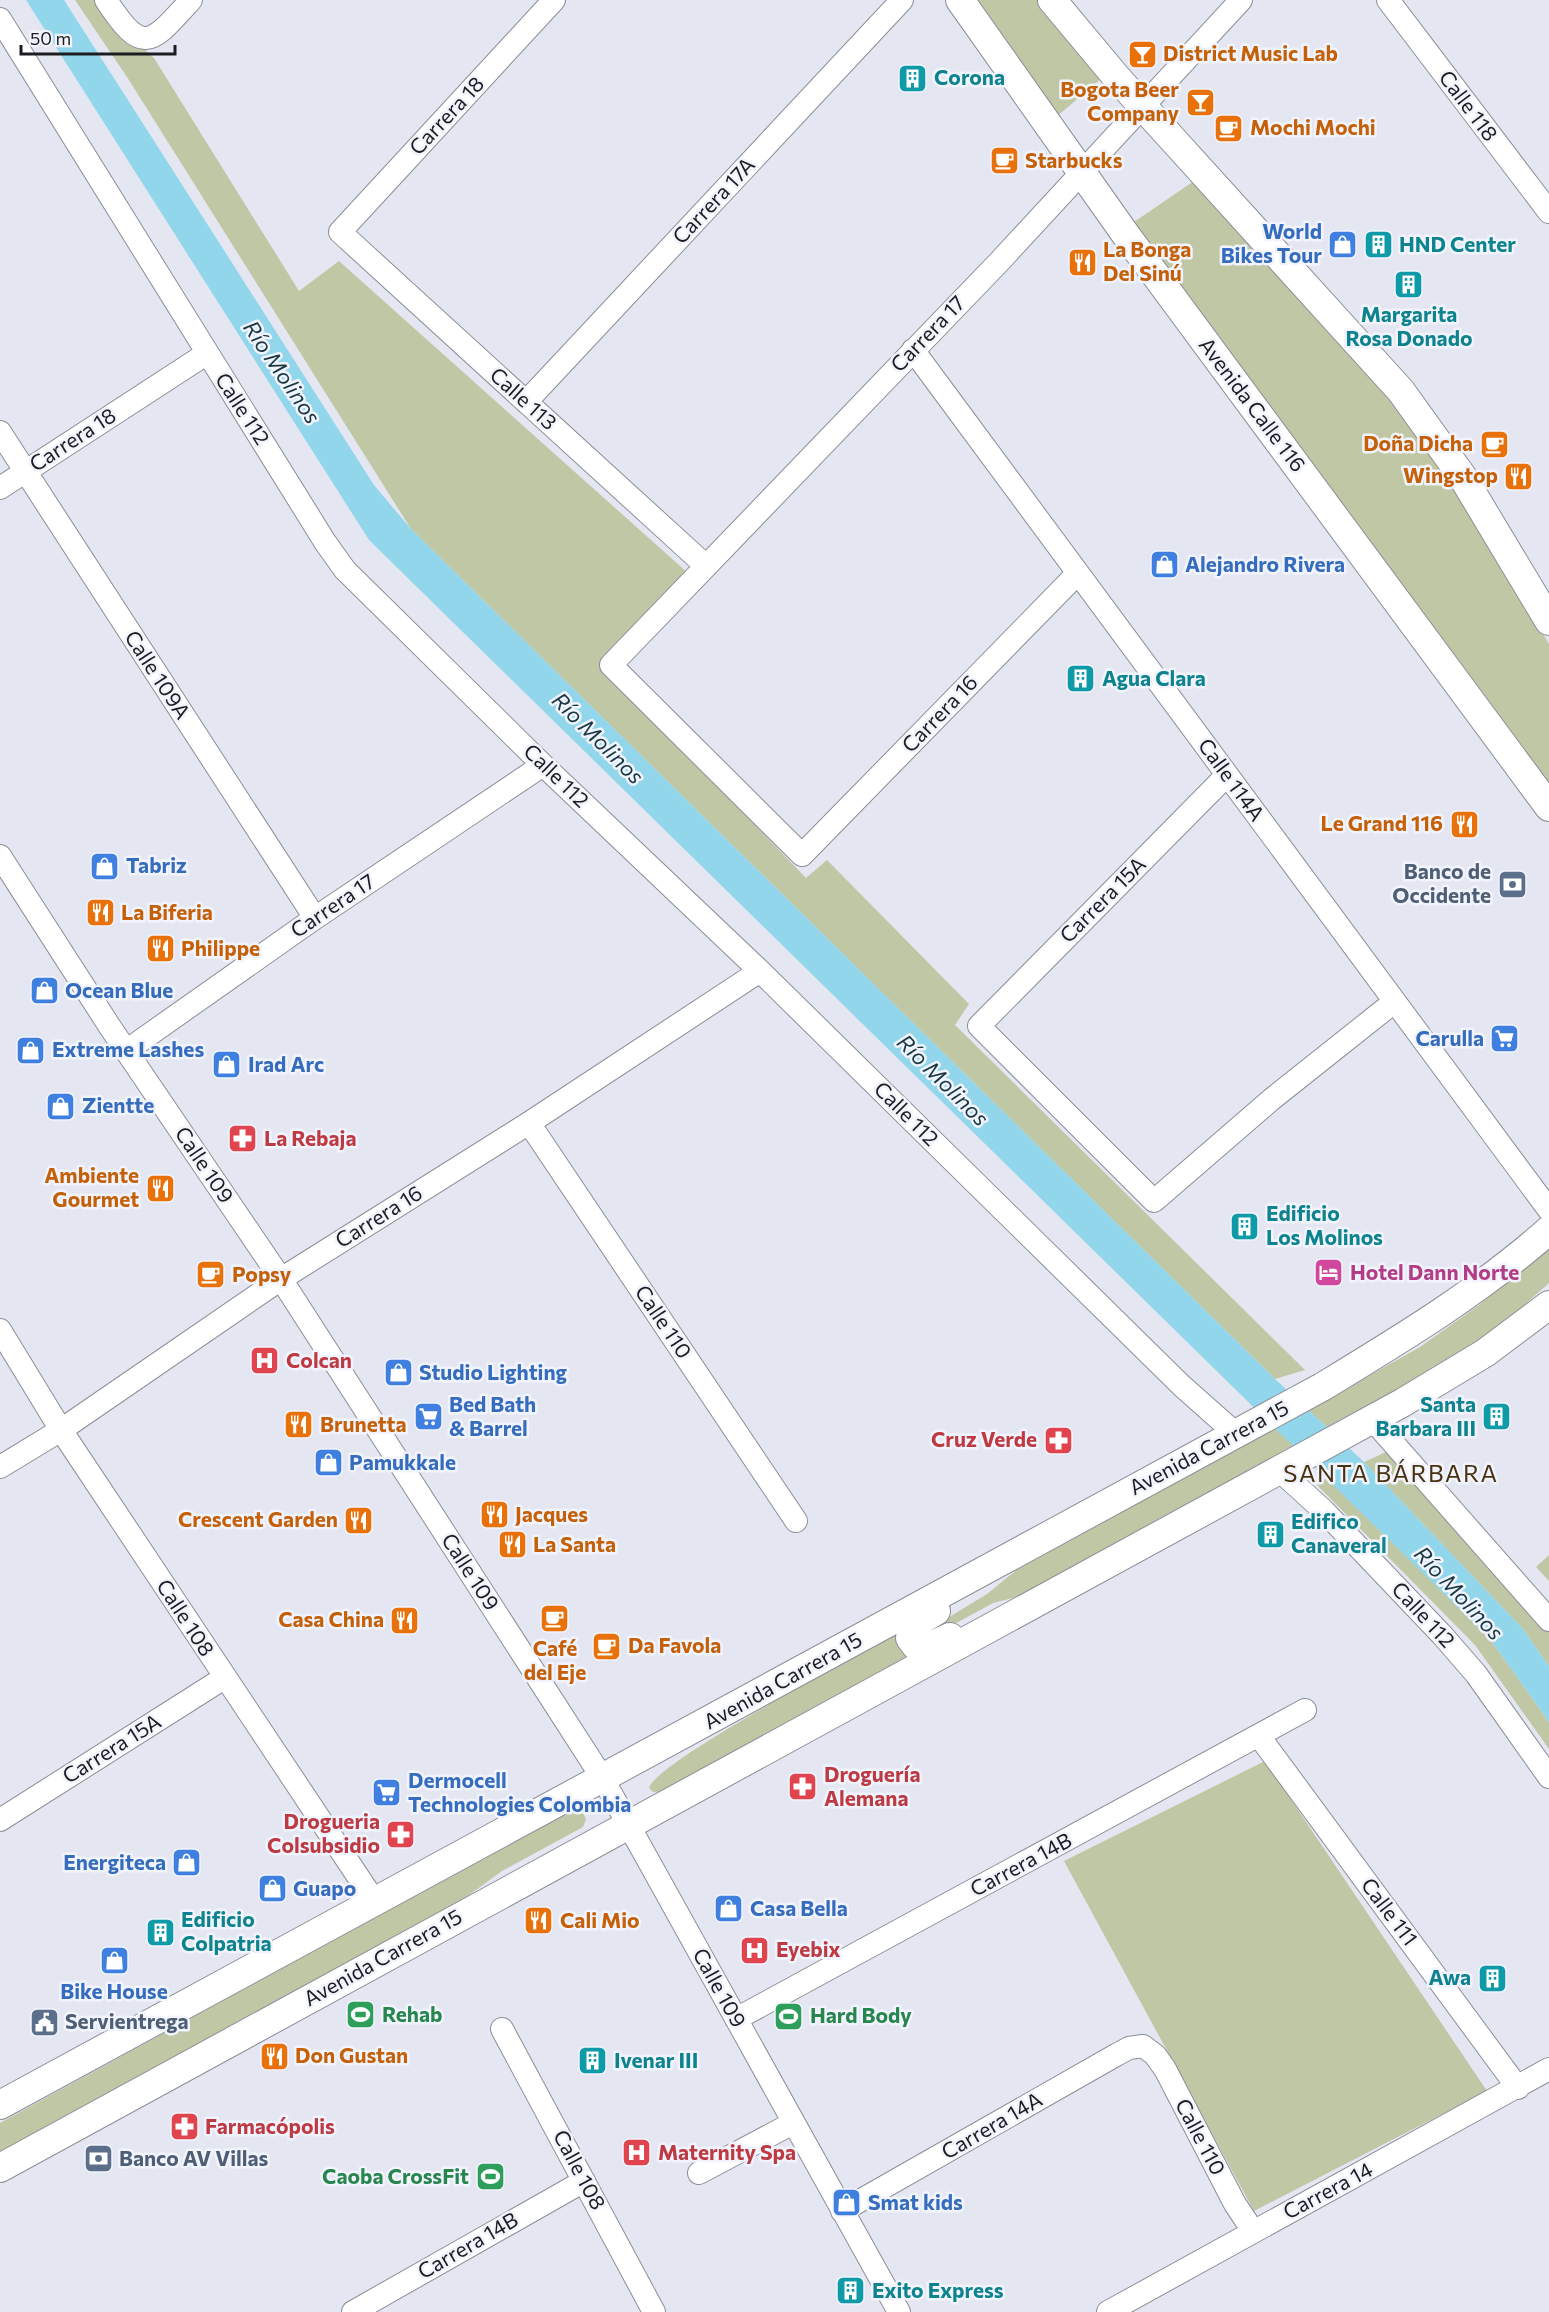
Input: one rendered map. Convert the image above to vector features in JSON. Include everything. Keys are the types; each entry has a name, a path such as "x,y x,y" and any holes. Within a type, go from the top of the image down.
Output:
{"main road":[{"name":"Avenida Calle 116","path":"960,0 1083,173 1549,807"},
{"path":"1052,0 1144,106 1407,398 1462,476 1549,621"},
{"name":"Avenida Carrera 15","path":"0,2105 1322,1387 1395,1344 1473,1293 1549,1230"},
{"name":"Avenida Carrera 15","path":"0,2168 1366,1422 1485,1353 1549,1305"},
{"path":"1004,1559 982,1583 914,1624 910,1633 913,1643 928,1649 988,1616 1030,1605"}],"street":[{"path":"106,0 129,32 143,39 157,35 191,0"},
{"name":"Carrera 18","path":"340,232 554,0"},
{"name":"Carrera 17A","path":"526,402 902,0"},
{"name":"Carrera 17","path":"802,855 611,665 1083,173 1241,0"},
{"name":"Calle 118","path":"1388,0 1549,212"},
{"name":"Calle 112","path":"0,19 206,354 345,570 543,765 760,971 1182,1386 1235,1433"},
{"name":"Calle 113","path":"340,232 706,566"},
{"name":"Calle 114A","path":"913,350 1549,1210"},
{"name":"Carrera 18","path":"0,488 206,354"},
{"name":"Calle 109A","path":"0,432 315,918"},
{"name":"Carrera 16","path":"802,855 1078,573"},
{"name":"Carrera 17","path":"126,1051 315,918 543,765"},
{"name":"Carrera 15A","path":"1227,775 979,1026 1154,1201 1272,1099 1394,1002"},
{"name":"Calle 109","path":"0,856 126,1051 281,1279 603,1779 899,2312"},
{"name":"Carrera 16","path":"0,1467 61,1430 281,1279 529,1122 760,971"},
{"name":"Calle 110","path":"529,1122 796,1521"},
{"name":"Calle 108","path":"0,1330 61,1430 375,1902"},
{"path":"1366,1422 1549,1620"},
{"name":"Calle 112","path":"1288,1464 1324,1511 1476,1674 1549,1777"},
{"name":"Carrera 15A","path":"0,1820 224,1678"},
{"name":"Carrera 14B","path":"736,2019 1305,1710"},
{"name":"Calle 111","path":"1259,1736 1518,2088"},
{"name":"Calle 108","path":"502,2029 654,2312"},
{"name":"Calle 110","path":"1143,2046 1155,2055 1165,2069 1235,2204 1253,2231"},
{"name":"Carrera 14A","path":"842,2211 1116,2055 1129,2048 1143,2046"},
{"name":"Carrera 14","path":"1108,2312 1549,2069"},
{"path":"699,2173 793,2123"},
{"name":"Carrera 14B","path":"353,2312 584,2181"}],"green space":[{"path":"75,0 104,0 124,30 154,58 299,291 339,261 689,574 607,672 806,878 827,860 969,1004 955,1025 1305,1370 1275,1379 411,529 127,77"},
{"path":"972,0 1039,0 1102,78 1055,118"},
{"path":"1194,181 1380,382 1474,519 1549,644 1549,794 1134,222"},
{"path":"1549,1247 1549,1283 1495,1331 1330,1430 1308,1410 1420,1347 1479,1305"},
{"path":"1275,1428 1294,1445 1033,1593 993,1603 938,1633 933,1627 987,1594 1019,1568"},
{"path":"1386,1452 1538,1615 1549,1630 1549,1666 1522,1628 1364,1462"},
{"path":"1328,1477 1490,1639 1549,1722 1549,1749 1475,1645 1317,1485"},
{"path":"1549,1555 1549,1581 1536,1567"},
{"path":"899,1632 910,1657 663,1793 653,1792 649,1788 660,1775 721,1733"},
{"path":"1265,1761 1487,2091 1254,2211 1064,1861"},
{"path":"574,1808 582,1811 586,1819 583,1827 502,1871 443,1914 0,2154 0,2123"}],"water":[{"name":"Río Molinos","path":"26,0 64,0 374,485 411,529 1275,1379 1364,1462 1522,1628 1549,1666 1549,1722 1490,1639 369,540"}],"place":[{"name":"District Music Lab","path":"1142,54"},
{"name":"Corona","path":"913,78"},
{"name":"Bogota Beer Company","path":"1200,102"},
{"name":"Mochi Mochi","path":"1229,128"},
{"name":"Starbucks","path":"1004,161"},
{"name":"World Bikes Tour","path":"1343,244"},
{"name":"HND Center","path":"1378,245"},
{"name":"La Bonga Del Sinú","path":"1082,262"},
{"name":"Margarita Rosa Donado","path":"1409,284"},
{"name":"Doña Dicha","path":"1494,444"},
{"name":"Wingstop","path":"1519,476"},
{"name":"Alejandro Rivera","path":"1164,565"},
{"name":"Agua Clara","path":"1081,679"},
{"name":"Le Grand 116","path":"1464,824"},
{"name":"Tabriz","path":"105,866"},
{"name":"Banco de Occidente","path":"1512,884"},
{"name":"La Biferia","path":"100,913"},
{"name":"Philippe","path":"160,949"},
{"name":"Ocean Blue","path":"44,991"},
{"name":"Carulla","path":"1505,1039"},
{"name":"Extreme Lashes","path":"31,1050"},
{"name":"Irad Arc","path":"227,1065"},
{"name":"Zientte","path":"61,1106"},
{"name":"La Rebaja","path":"243,1139"},
{"name":"Ambiente Gourmet","path":"160,1188"},
{"name":"Edificio Los Molinos","path":"1245,1226"},
{"name":"Hotel Dann Norte","path":"1329,1273"},
{"name":"Popsy","path":"211,1275"},
{"name":"Colcan","path":"265,1361"},
{"name":"Studio Lighting","path":"398,1373"},
{"name":"Bed Bath & Barrel","path":"428,1417"},
{"name":"Santa Barbara III","path":"1497,1417"},
{"name":"Brunetta","path":"299,1425"},
{"name":"Cruz Verde","path":"1058,1440"},
{"name":"Pamukkale","path":"328,1463"},
{"name":"Jacques","path":"494,1515"},
{"name":"Crescent Garden","path":"359,1520"},
{"name":"Edifico Canaveral","path":"1270,1534"},
{"name":"La Santa","path":"512,1545"},
{"name":"Café del Eje","path":"555,1618"},
{"name":"Casa China","path":"405,1620"},
{"name":"Da Favola","path":"607,1646"},
{"name":"Droguería Alemana","path":"803,1787"},
{"name":"Dermocell Technologies Colombia","path":"387,1793"},
{"name":"Drogueria Colsubsidio","path":"401,1834"},
{"name":"Energiteca","path":"187,1863"},
{"name":"Guapo","path":"272,1889"},
{"name":"Casa Bella","path":"729,1909"},
{"name":"Cali Mio","path":"539,1921"},
{"name":"Edificio Colpatria","path":"160,1932"},
{"name":"Eyebix","path":"755,1950"},
{"name":"Bike House","path":"114,1961"},
{"name":"Awa","path":"1492,1978"},
{"name":"Rehab","path":"361,2015"},
{"name":"Hard Body","path":"789,2016"},
{"name":"Servientrega","path":"44,2022"},
{"name":"Don Gustan","path":"274,2056"},
{"name":"Ivenar III","path":"593,2061"},
{"name":"Farmacópolis","path":"184,2127"},
{"name":"Maternity Spa","path":"637,2153"},
{"name":"Banco AV Villas","path":"98,2159"},
{"name":"Caoba CrossFit","path":"490,2177"},
{"name":"Smat kids","path":"847,2203"},
{"name":"Exito Express","path":"851,2291"}],"district":[{"name":"SANTA BÁRBARA","path":"1391,1474"}]}
